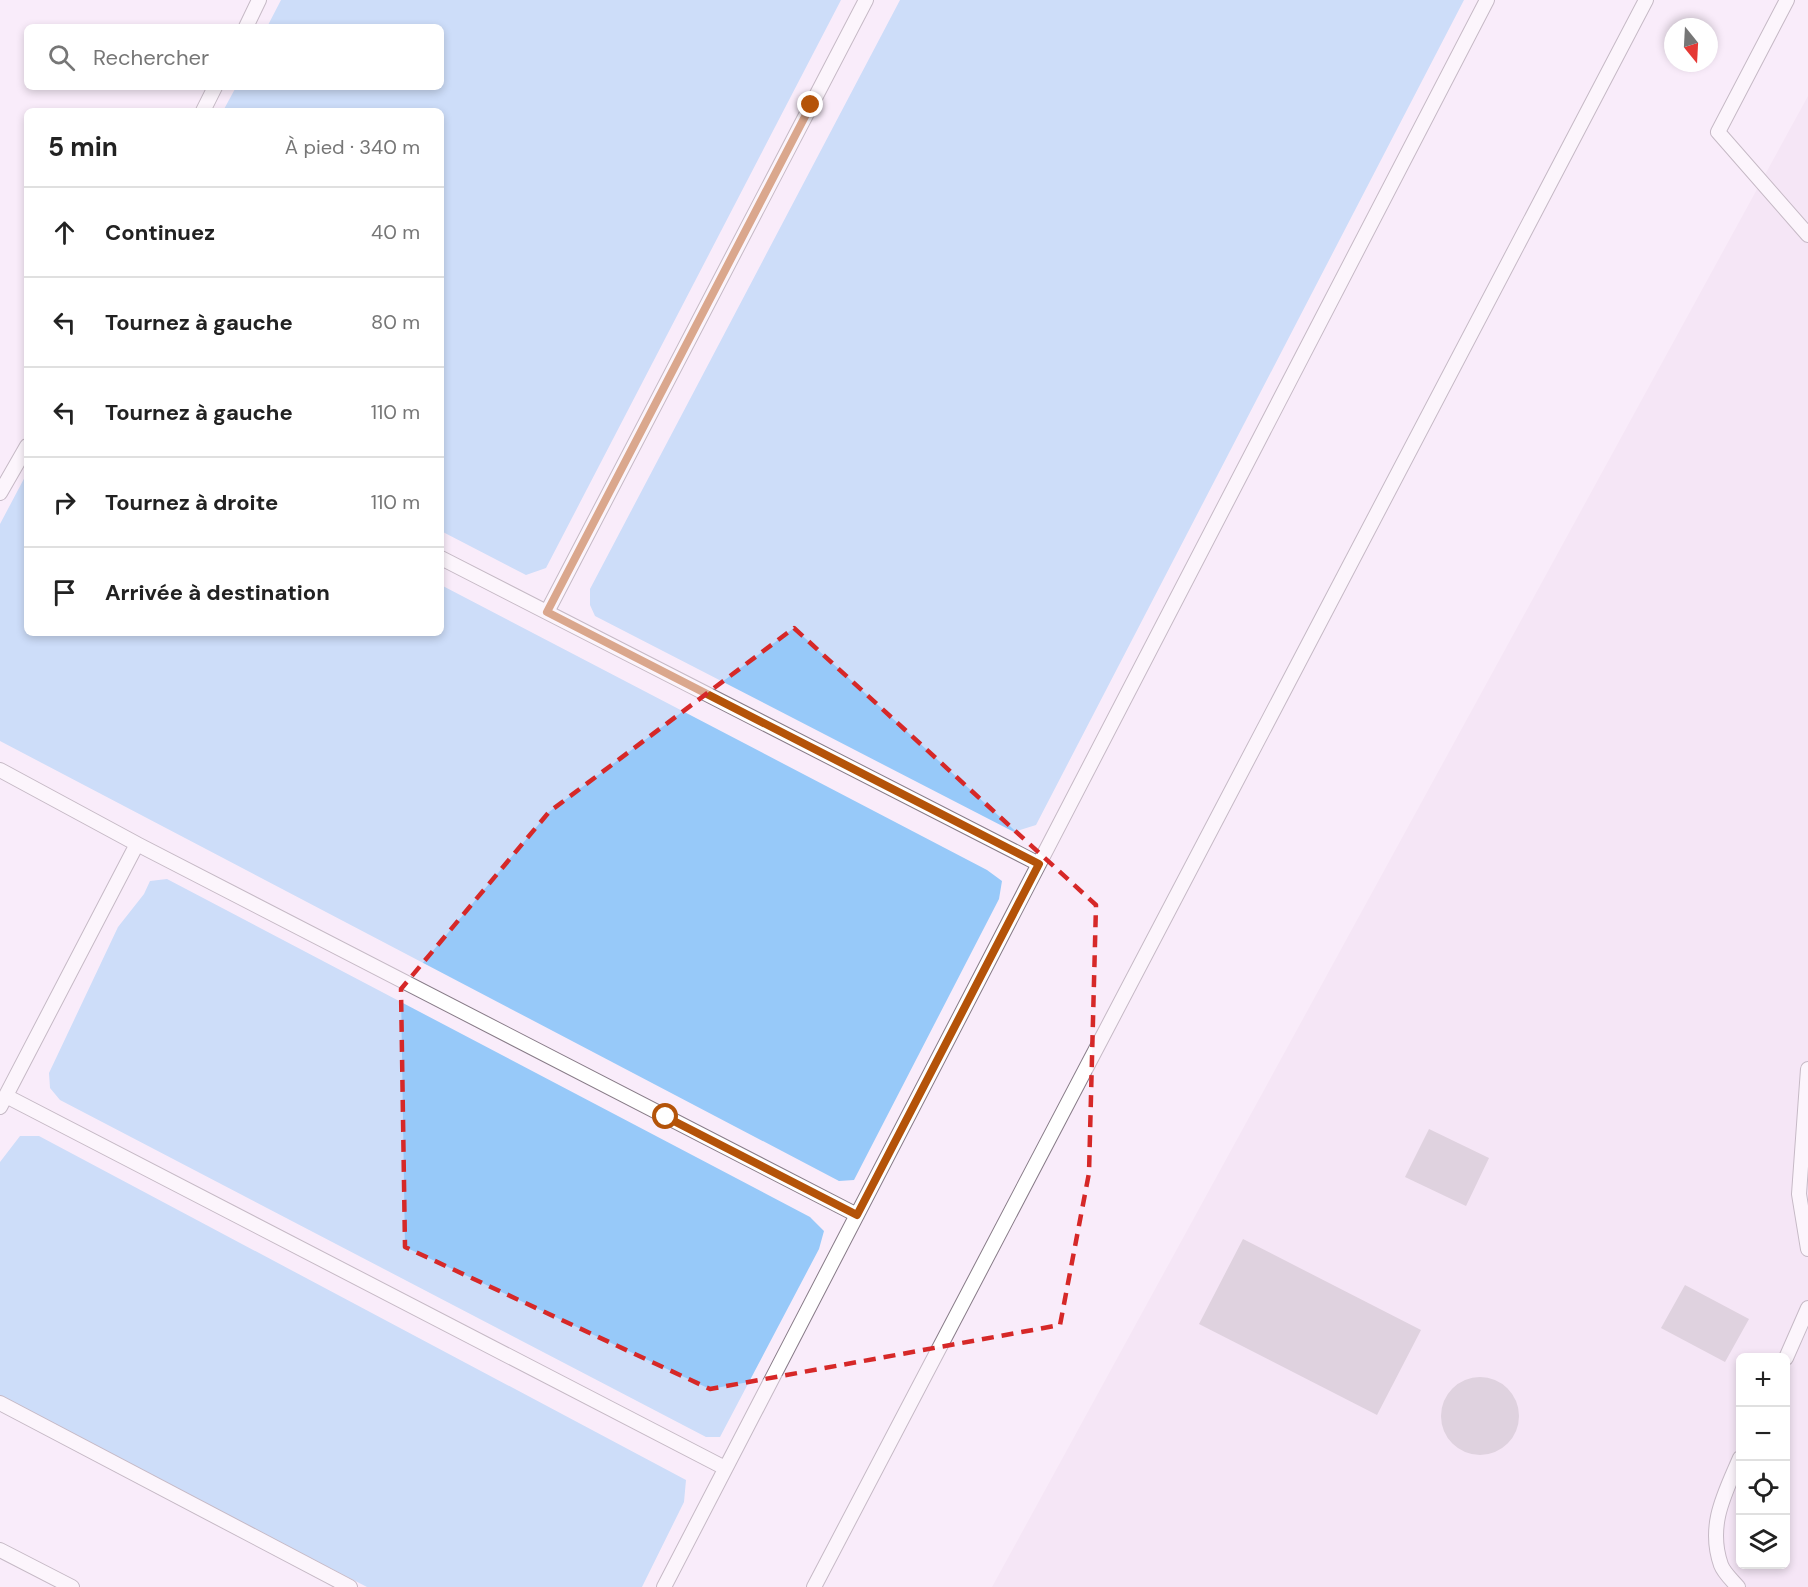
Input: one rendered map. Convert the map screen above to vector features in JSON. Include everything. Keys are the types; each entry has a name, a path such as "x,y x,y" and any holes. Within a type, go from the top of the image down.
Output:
{"lane":[{"path":"248,24 260,0"},
{"path":"547,612 866,0"},
{"path":"664,1587 1487,0"},
{"path":"814,1587 1646,0"},
{"path":"1787,0 1718,132 1808,235"},
{"path":"204,108 214,90"},
{"path":"0,493 24,451"},
{"path":"444,560 1039,864"},
{"path":"0,770 137,844 857,1215"},
{"path":"137,844 3,1101 725,1468"},
{"path":"1808,1069 1798,1194 1808,1249"},
{"path":"1787,1353 1808,1308"},
{"path":"0,1403 350,1587"},
{"path":"1738,1587 1722,1567 1714,1534 1723,1496 1739,1461"},
{"path":"0,1550 72,1587"}],"highlighted area":[{"path":"794,628 1096,905 1089,1173 1060,1325 710,1389 405,1247 401,989 549,812"}],"shaded area":[{"path":"1808,96 1808,1587 992,1587"}],"water":[{"path":"281,0 841,0 546,568 526,575 444,533 444,108 225,108 234,90 444,90 444,24 269,24"},
{"path":"900,0 1464,0 1036,825 1014,832 595,616 590,605 590,589"},
{"path":"24,479 24,636 444,636 444,587 987,870 1002,881 999,899 854,1180 839,1181 0,741 0,524"},
{"path":"167,879 810,1217 824,1231 819,1249 720,1437 706,1437 60,1100 50,1088 49,1073 118,927 144,894 150,881"},
{"path":"20,1136 39,1136 686,1480 684,1502 642,1587 367,1587 0,1398 0,1162"}],"building":[{"path":"1429,1129 1489,1158 1466,1206 1405,1177"},
{"path":"1243,1239 1421,1330 1377,1415 1199,1324"},
{"path":"1685,1285 1749,1319 1725,1362 1661,1328"},
{"path":"1472,1377 1488,1377 1502,1383 1513,1394 1519,1408 1519,1424 1513,1438 1502,1449 1488,1455 1472,1455 1458,1449 1447,1438 1441,1424 1441,1408 1447,1394 1458,1383"}],"route":[{"path":"666,1117 857,1215 1039,864 547,612 811,105"}]}
